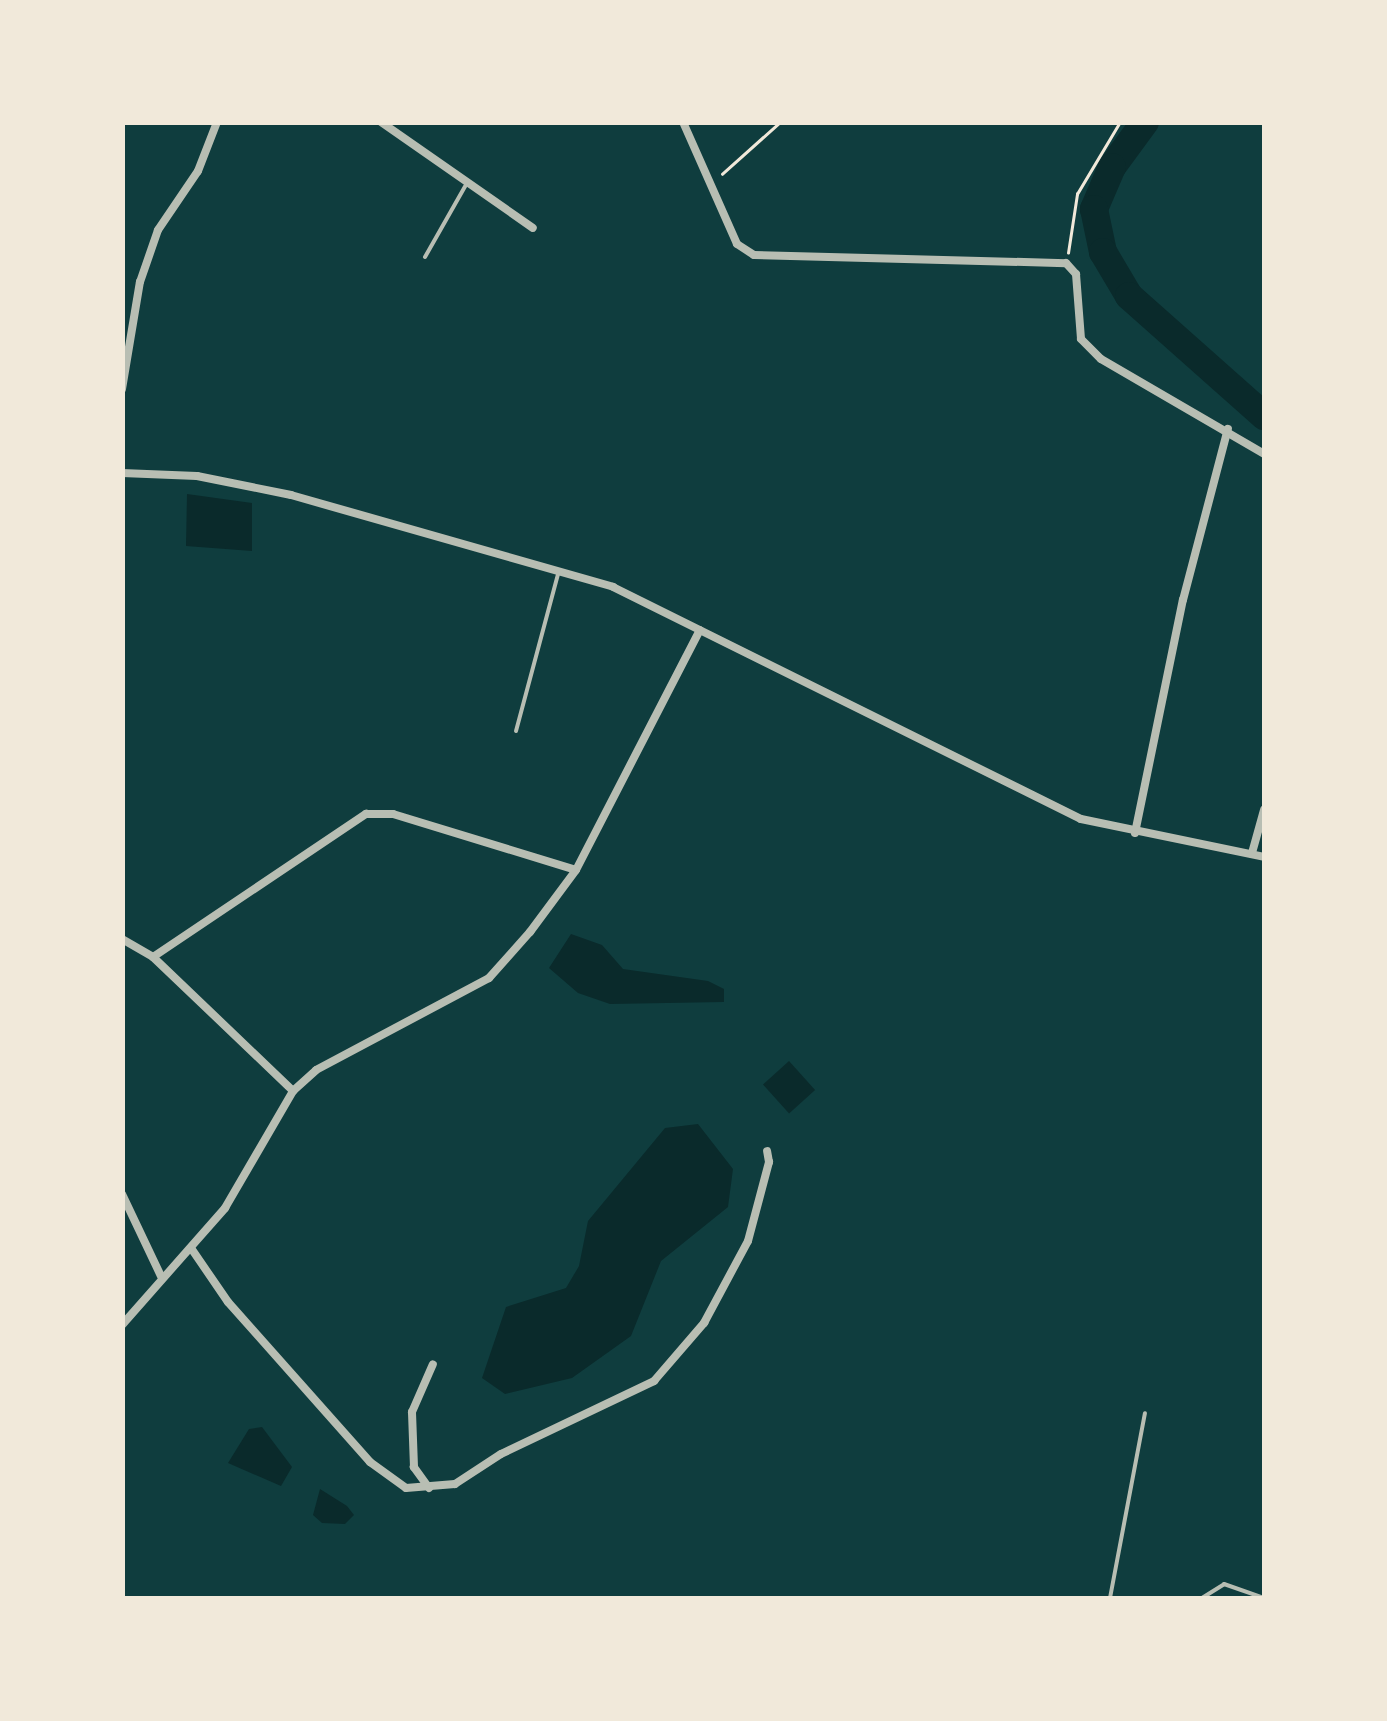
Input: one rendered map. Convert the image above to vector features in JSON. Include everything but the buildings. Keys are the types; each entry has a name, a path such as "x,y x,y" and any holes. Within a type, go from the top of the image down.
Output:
{"street":[{"path":"122,389 140,282 158,230 198,171 217,122"},
{"path":"381,122 532,228"},
{"path":"683,122 738,244 754,255 1066,262 1076,274 1081,340 1100,359 1228,429 1264,454"},
{"path":"1135,834 1166,706 1183,600 1228,429"},
{"path":"122,473 197,476 291,495 614,586 1081,818 1135,834 1264,857"},
{"path":"122,1325 161,1276 225,1208 293,1091 316,1070 489,978 576,870 700,630"},
{"path":"1252,854 1264,810"},
{"path":"153,957 366,814 393,814 576,870"},
{"path":"122,939 153,957 293,1091"},
{"path":"191,1248 228,1302 370,1462 406,1488 455,1484 500,1454 654,1381 704,1323 748,1241 769,1162 766,1150"},
{"path":"122,1194 161,1276"},
{"path":"429,1488 414,1467 412,1412 433,1364"}],"lane":[{"path":"425,258 468,182"},
{"path":"516,732 560,569"},
{"path":"1110,1598 1145,1413"},
{"path":"1202,1598 1224,1584 1264,1598"}],"path":[{"path":"713,182 780,122"},
{"path":"1066,262 1077,194 1120,122"}],"water":[{"path":"187,494 252,503 252,551 186,546"},
{"path":"571,934 602,945 623,969 708,981 724,989 724,1002 610,1004 578,993 549,968"},
{"path":"789,1061 815,1090 789,1113 763,1084"},
{"path":"698,1124 733,1169 728,1207 661,1261 631,1336 572,1378 505,1394 482,1378 506,1307 566,1288 579,1266 588,1221 665,1128"},
{"path":"262,1427 292,1467 281,1486 228,1463 249,1429"},
{"path":"320,1489 354,1515 345,1524 322,1523 313,1515"}],"waterway":[{"path":"1145,122 1112,167 1094,209 1103,252 1129,296 1264,416"}]}
